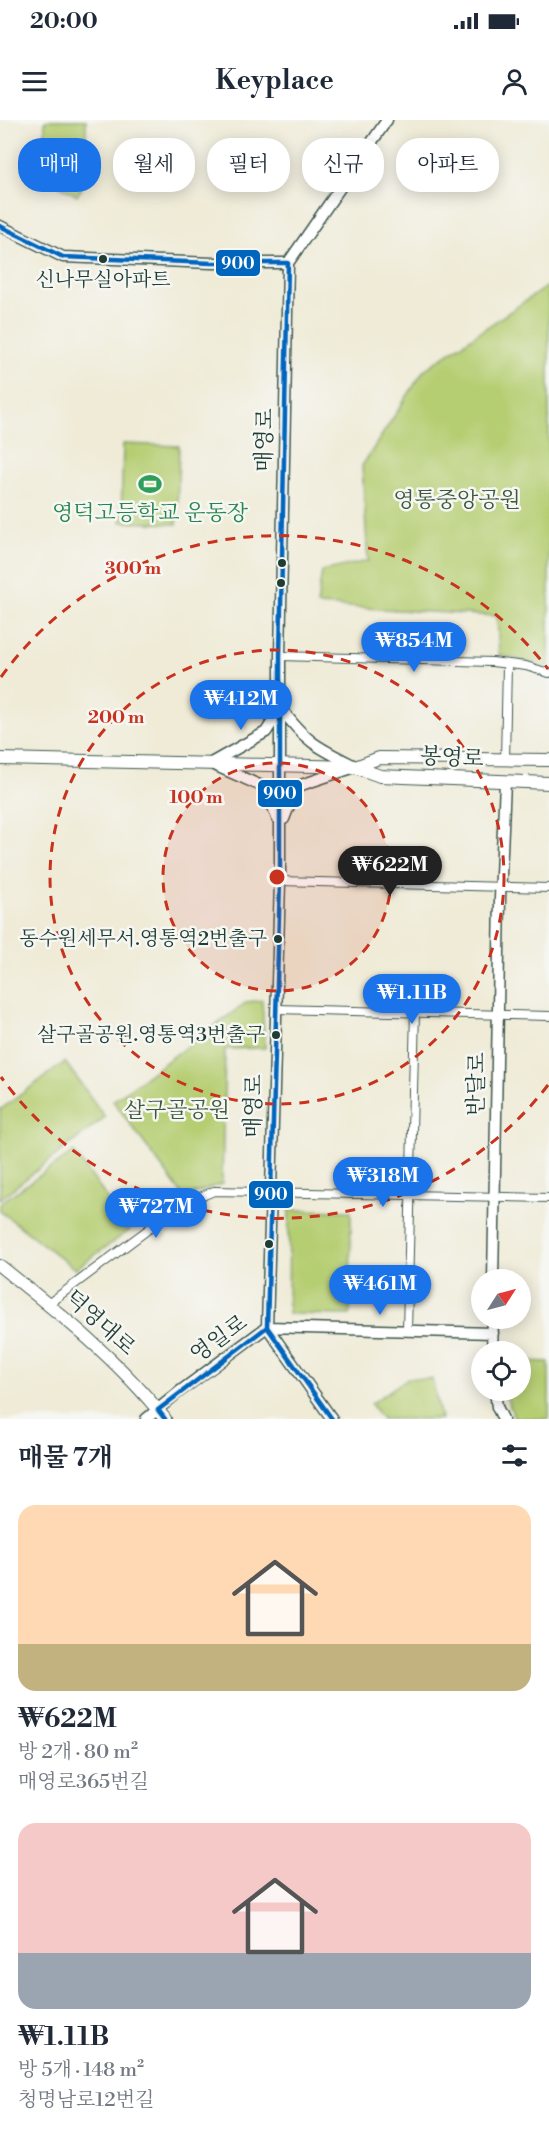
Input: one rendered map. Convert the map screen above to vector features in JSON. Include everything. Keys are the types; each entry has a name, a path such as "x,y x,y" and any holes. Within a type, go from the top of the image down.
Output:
{"main road":[{"name":"봉영로","path":"0,759 355,766 379,758 549,760"},
{"name":"봉영로","path":"355,766 380,776 549,783"},
{"name":"덕영대로","path":"0,1266 48,1304 144,1392 161,1414"}],"street":[{"path":"0,226 63,257 212,263 288,263 387,120"},
{"name":"매영로","path":"267,1327 280,881 282,764 280,656 288,263"},
{"path":"280,656 492,662 526,666 549,673"},
{"path":"505,760 507,665"},
{"path":"211,764 266,732 281,708 294,727 314,745 355,766"},
{"path":"211,764 266,788 281,829"},
{"path":"281,829 296,788 355,766"},
{"name":"반달로","path":"493,1269 501,886 506,782"},
{"path":"280,881 549,888"},
{"path":"276,1010 414,1011 549,1016"},
{"path":"407,1331 414,1011"},
{"path":"48,1304 189,1201 214,1191 549,1198"},
{"path":"267,1327 332,1419"},
{"name":"영일로","path":"146,1419 161,1414 267,1327 493,1333"},
{"path":"493,1329 493,1341"},
{"path":"496,1401 503,1419"}],"green space":[{"path":"45,120 86,120 86,138 45,138"},
{"name":"영통중앙공원","path":"549,285 549,667 499,655 497,616 317,605 322,571 368,561 362,466 424,370"},
{"name":"영덕고등학교 운동장","path":"123,444 179,446 177,524 121,522"},
{"name":"살구골공원","path":"262,1000 265,1048 225,1049 222,1184 184,1197 113,1101 247,1002"},
{"path":"65,1062 105,1117 0,1199 0,1110"},
{"path":"74,1152 130,1230 75,1269 0,1211 0,1203"},
{"path":"289,1210 351,1211 350,1315 288,1314"},
{"path":"531,1361 549,1362 549,1419 515,1419 508,1401 531,1401"},
{"path":"408,1378 432,1379 441,1419 382,1419 371,1404"}],"transit line":[{"name":"900","path":"0,226 63,257 212,263 288,263 280,656 280,881 267,1327 332,1419"},
{"name":"900","path":"165,1419 158,1410 267,1327"}],"place":[{"name":"신나무실아파트","path":"103,259"},
{"name":"영덕고등학교 운동장","path":"150,484"},
{"name":"동수원세무서.영통역2번출구","path":"278,939"},
{"name":"살구골공원.영통역3번출구","path":"276,1035"}]}
